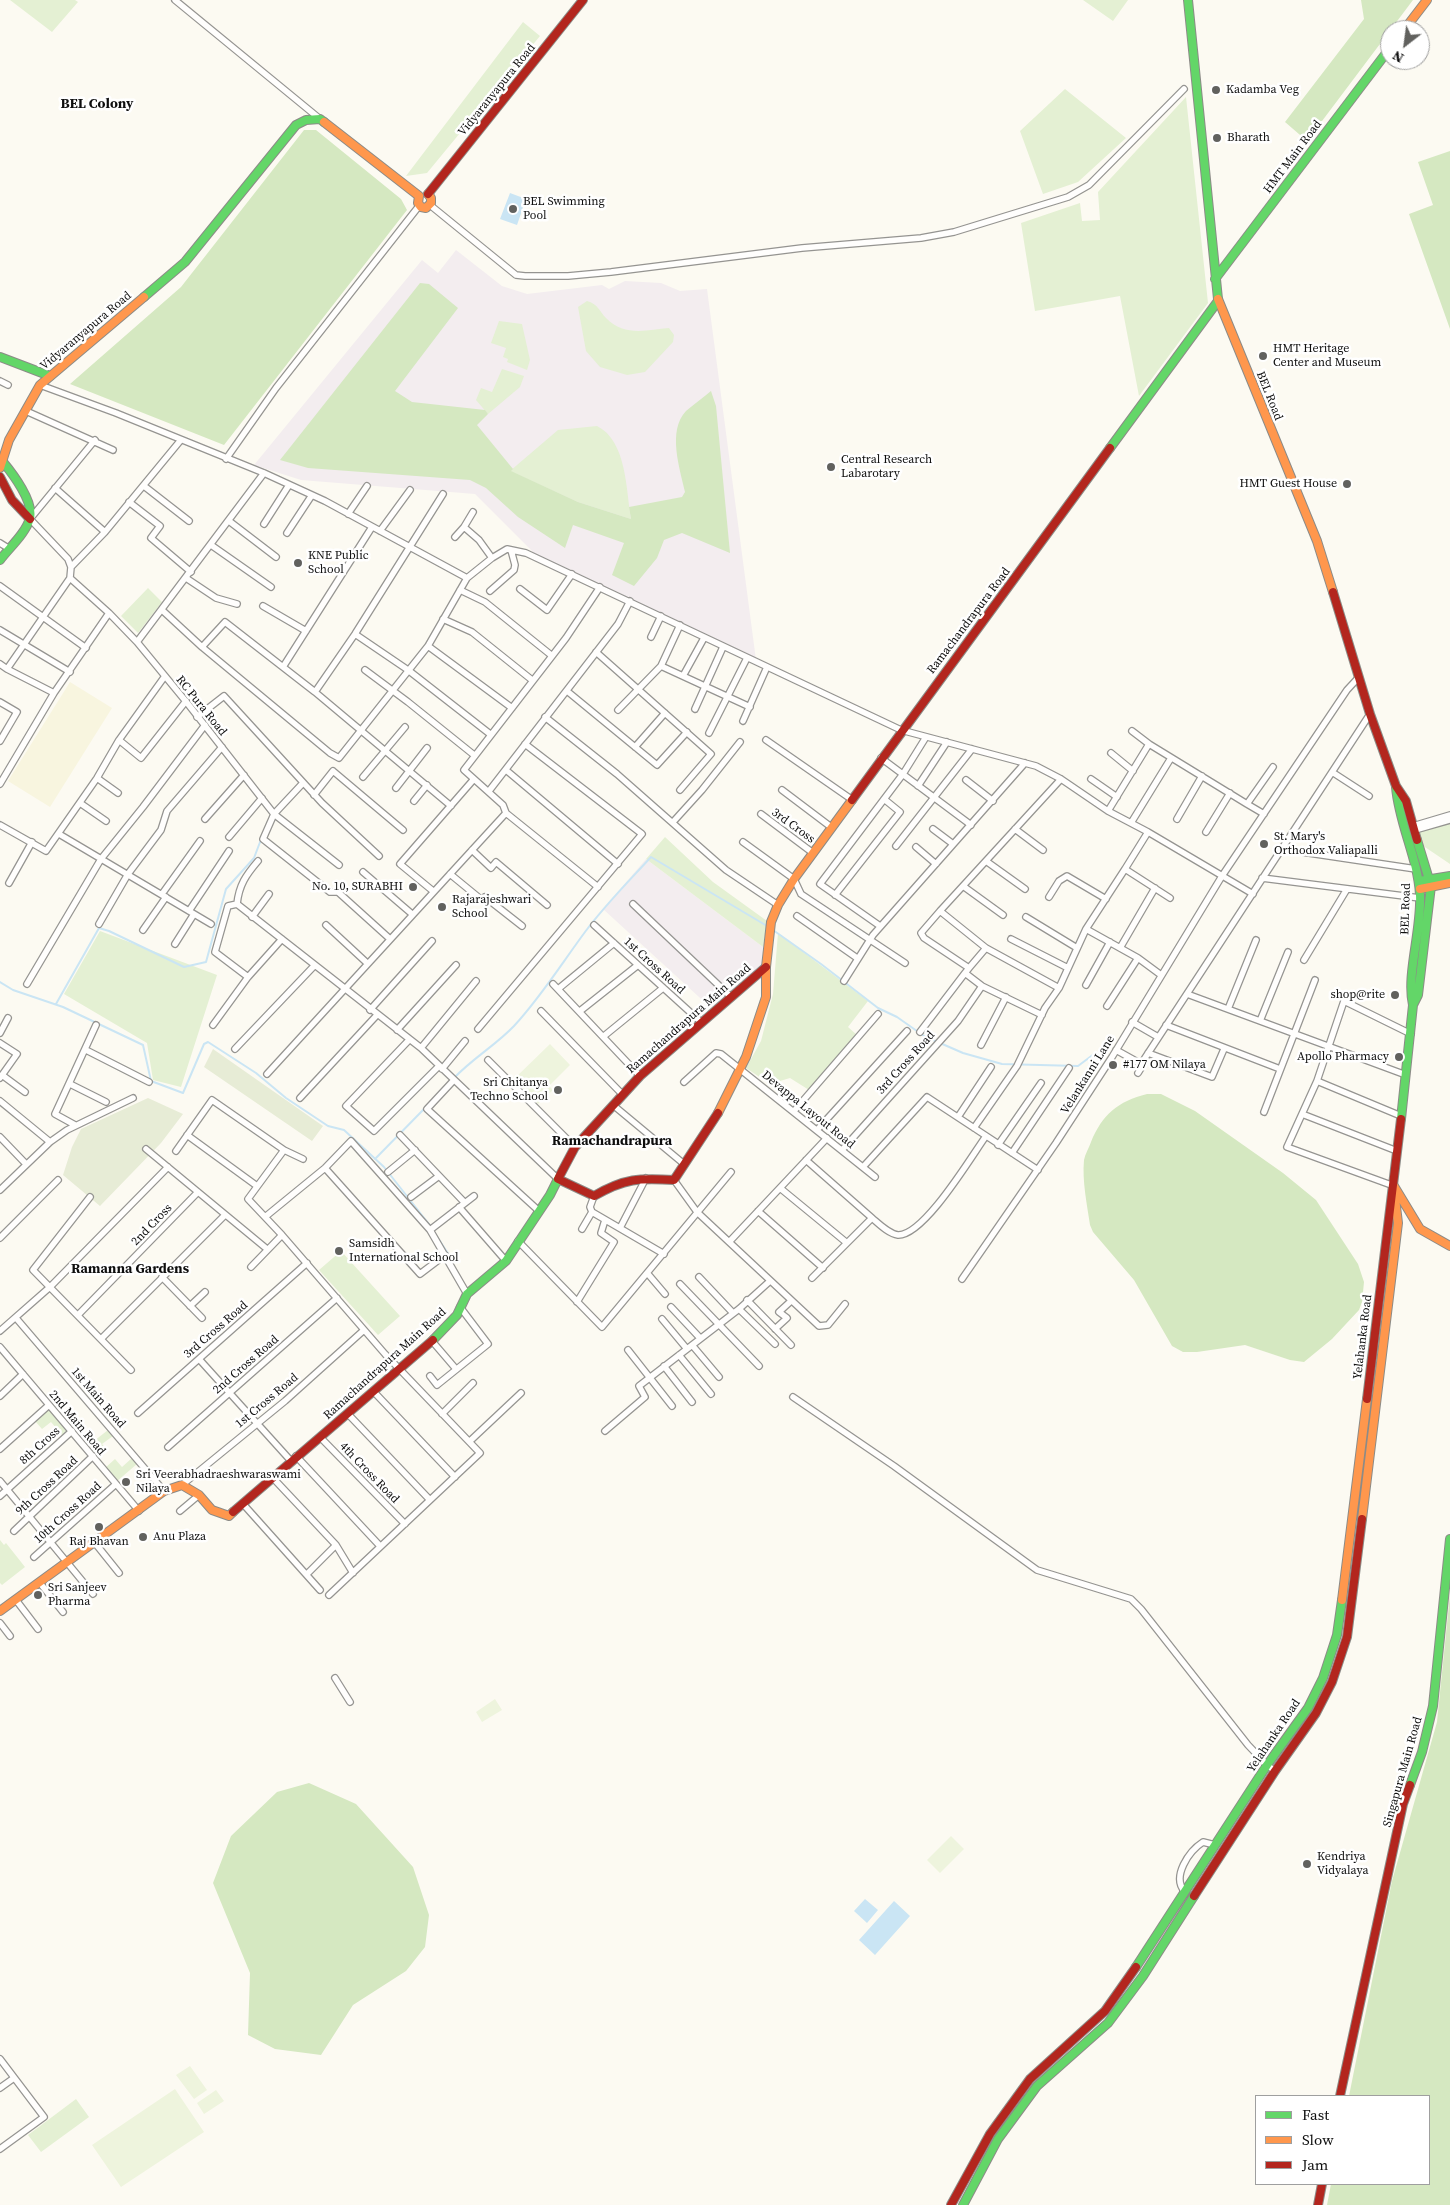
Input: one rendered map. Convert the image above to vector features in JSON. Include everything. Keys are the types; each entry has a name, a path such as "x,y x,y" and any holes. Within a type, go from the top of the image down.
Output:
{"main road":[{"name":"Vidyaranyapura Road","path":"428,194 583,0"},
{"name":"BEL Road","path":"1188,0 1218,300 1317,541 1370,714 1396,786 1406,801 1430,883"},
{"path":"1412,20 1427,0"},
{"name":"HMT Main Road","path":"1215,279 1380,61"},
{"path":"320,119 419,196"},
{"name":"Vidyaranyapura Road","path":"30,519 30,507 11,471 2,462 10,440 40,385 185,262 296,125 306,120 320,119"},
{"path":"428,194 432,200 430,205 424,208 419,206 417,201 419,196 428,194"},
{"name":"Ramachandrapura Road","path":"674,1180 725,1102 741,1069 766,997 766,966 771,922 778,905 794,879 901,730 1218,300"},
{"path":"0,357 50,376"},
{"path":"0,477 17,508 30,519 0,560"},
{"name":"BEL Road","path":"1396,786 1396,800 1420,885 1410,993 1413,1005"},
{"path":"1420,885 1450,876"},
{"path":"1430,883 1450,883"},
{"name":"Yelahanka Road","path":"951,2205 990,2134 1030,2079 1105,2011 1134,1970 1267,1765 1308,1708 1323,1678 1337,1635 1394,1186 1413,1005 1418,996 1430,883"},
{"name":"Ramachandrapura Main Road","path":"182,1485 199,1495 212,1510 229,1516 432,1341 457,1315 467,1294 506,1261 550,1195 575,1147 640,1076 766,966"},
{"path":"558,1179 594,1196 599,1195 615,1184 646,1178 674,1180"},
{"path":"1394,1186 1420,1230 1450,1246"},
{"name":"Yelahanka Road","path":"963,2205 998,2139 1037,2086 1108,2023 1143,1976 1275,1771 1316,1713 1332,1682 1347,1637 1378,1390 1398,1223 1394,1186"},
{"path":"1368,1389 1378,1390"},
{"path":"0,1611 164,1491 182,1485"},
{"name":"Singapura Main Road","path":"1340,2095 1403,1804 1428,1733 1436,1679 1450,1539"},
{"path":"1318,2205 1322,2185"}],"street":[{"path":"175,0 320,119"},
{"path":"430,205 516,275 525,276 584,274 802,248 935,236 1056,201 1078,192 1097,179 1184,89"},
{"path":"226,459 276,388 419,206"},
{"path":"0,381 8,384"},
{"path":"40,385 116,413 180,441 264,473 312,495 467,578"},
{"path":"26,411 113,450"},
{"path":"7,669 70,578 68,559 30,519 94,440"},
{"path":"70,567 105,532 180,441"},
{"path":"137,642 264,473"},
{"path":"264,524 289,485"},
{"path":"144,486 189,520"},
{"path":"348,514 367,486"},
{"path":"56,488 105,532"},
{"path":"380,531 410,490"},
{"path":"315,692 355,634 444,494"},
{"path":"287,533 312,495"},
{"path":"129,502 160,526 151,538 191,572"},
{"path":"455,537 474,512"},
{"path":"229,521 276,557"},
{"path":"283,668 372,527"},
{"path":"464,527 479,540 492,558"},
{"path":"0,543 8,548"},
{"path":"211,545 272,586"},
{"path":"162,610 202,647 330,753 339,758 428,646 467,578 492,558 508,549 526,553 901,730 1036,766 1061,779 1108,811 1148,832 1253,894"},
{"path":"490,591 514,570 512,550"},
{"path":"520,589 547,610 572,574"},
{"name":"RC Pura Road","path":"70,578 109,613 137,642 186,701 274,814 339,865"},
{"path":"186,578 216,598 237,604"},
{"path":"0,586 86,648"},
{"path":"598,887 506,813 503,805 464,770 569,634 600,587"},
{"path":"460,590 485,602 551,655"},
{"path":"489,791 618,624 630,601"},
{"path":"263,606 306,631"},
{"path":"0,784 54,692 70,672 109,613"},
{"path":"651,637 661,616"},
{"path":"443,619 472,632 532,680"},
{"path":"202,647 224,622 315,692 451,806"},
{"path":"618,710 661,666 680,625"},
{"path":"0,630 70,672"},
{"path":"355,634 408,670 490,734"},
{"path":"683,676 704,638"},
{"path":"428,646 512,708"},
{"path":"695,709 723,647"},
{"path":"596,652 711,754 680,790"},
{"path":"709,733 747,658"},
{"path":"0,664 54,692"},
{"path":"661,666 750,707"},
{"path":"743,721 767,668"},
{"path":"364,670 474,755"},
{"path":"1,826 46,851 97,778 119,740 165,676"},
{"name":"Velankanni Lane","path":"962,1278 1038,1170 1116,1050 1222,876 1347,690 1359,677"},
{"path":"567,691 657,765 687,732"},
{"path":"198,717 224,696 314,795 379,856"},
{"path":"119,740 141,758 186,701"},
{"path":"0,702 17,712 0,740"},
{"path":"635,746 665,713"},
{"path":"1143,1061 1370,714"},
{"path":"545,717 617,774 726,870 778,905"},
{"path":"27,984 101,859 205,726"},
{"path":"363,778 405,727"},
{"path":"1132,731 1171,758 1264,814"},
{"path":"880,926 820,884 903,774 926,737"},
{"path":"766,740 852,799"},
{"path":"673,822 702,790 740,742"},
{"path":"918,786 947,742"},
{"path":"478,1030 642,834 525,744"},
{"path":"1108,811 1149,744"},
{"path":"99,924 128,874 161,830 167,811 222,747"},
{"path":"396,788 427,748"},
{"path":"896,846 972,749"},
{"path":"1111,753 1133,771"},
{"path":"881,758 971,825"},
{"path":"1131,823 1171,758"},
{"path":"844,981 857,958 880,926 1025,763"},
{"path":"1246,804 1273,768"},
{"path":"506,770 618,864"},
{"path":"314,795 333,771 403,830"},
{"path":"1332,772 1369,796"},
{"path":"205,820 244,775"},
{"path":"1177,819 1202,776"},
{"path":"97,778 118,793"},
{"path":"434,892 400,864 474,778"},
{"path":"969,968 922,936 922,931 1061,779"},
{"path":"1091,779 1117,797"},
{"path":"966,780 993,801"},
{"path":"303,783 274,814 263,839 330,892 338,892 390,939"},
{"path":"414,801 427,785"},
{"path":"782,790 831,827"},
{"path":"1206,832 1230,793"},
{"path":"229,837 262,798"},
{"path":"835,894 900,812 884,799"},
{"path":"80,803 106,821"},
{"path":"267,1074 506,813"},
{"name":"3rd Cross","path":"761,814 813,853"},
{"path":"1414,828 1450,815"},
{"path":"1414,828 1450,820"},
{"path":"933,829 953,844"},
{"path":"1015,830 1043,850"},
{"path":"974,1128 1017,1066 1042,1015 1059,988 1086,929 1148,832"},
{"path":"59,834 211,924"},
{"path":"143,930 200,841"},
{"path":"9,883 32,842"},
{"path":"743,842 794,879 801,894 905,963"},
{"path":"916,847 936,864"},
{"path":"1282,849 1416,869"},
{"path":"472,850 491,868 496,862 547,905"},
{"path":"175,944 229,851"},
{"path":"237,904 244,877 258,860"},
{"path":"986,861 1025,889"},
{"path":"1125,869 1170,898"},
{"path":"363,872 412,914"},
{"path":"450,874 483,901 485,897 522,926"},
{"path":"1049,897 1058,881 1067,876 1106,899"},
{"path":"1262,878 1420,898"},
{"path":"962,886 1003,915"},
{"path":"1120,948 1155,888"},
{"path":"1304,960 1347,889"},
{"path":"252,916 269,894"},
{"path":"237,904 343,989 421,1048 558,1179"},
{"path":"237,904 228,906 215,952 248,977"},
{"path":"632,904 731,997"},
{"path":"940,911 986,948 1059,988"},
{"path":"797,916 857,958"},
{"path":"1026,917 1078,948"},
{"path":"326,925 367,963"},
{"name":"1st Cross Road","path":"594,925 701,1022"},
{"path":"1086,929 1138,958 1161,975"},
{"path":"1011,938 1068,968"},
{"path":"213,1025 248,977 282,939"},
{"path":"1228,1009 1256,940"},
{"path":"370,1010 432,941"},
{"path":"1086,984 1110,942"},
{"path":"558,989 614,943"},
{"path":"920,1032 986,948"},
{"path":"1260,1021 1288,952"},
{"path":"1107,1006 1138,958"},
{"path":"397,1030 456,965"},
{"path":"580,1011 638,965"},
{"path":"236,1049 314,966"},
{"path":"965,974 982,986 1042,1015"},
{"path":"1264,1112 1315,980"},
{"path":"421,1048 476,981"},
{"path":"553,984 640,1076"},
{"name":"3rd Cross Road","path":"842,1150 958,1021 982,986"},
{"path":"604,1036 663,988"},
{"path":"1187,994 1406,1075"},
{"path":"982,1045 1006,997"},
{"path":"1394,1186 1287,1147 1317,1081 1344,1001 1411,1034"},
{"path":"541,1011 623,1095"},
{"path":"794,1111 878,1014"},
{"path":"300,1098 377,1015"},
{"path":"0,1033 8,1018"},
{"path":"1132,1022 1158,1038"},
{"path":"1166,1025 1224,1049 1280,1069"},
{"path":"76,1125 55,1114 96,1026"},
{"path":"817,1130 908,1031"},
{"path":"409,1040 346,1106 374,1131 441,1067 465,1041"},
{"path":"0,1043 17,1054 1,1077 25,1092"},
{"path":"1148,1054 1212,1077 1224,1049"},
{"path":"86,1050 149,1082"},
{"path":"1116,1050 1143,1066 1138,1073"},
{"name":"Devappa Layout Road","path":"684,1082 718,1053 741,1069 875,1177"},
{"path":"488,1060 575,1147"},
{"path":"958,1117 991,1067"},
{"path":"1012,1154 1069,1068"},
{"path":"454,1080 427,1109 539,1211"},
{"path":"1317,1081 1402,1116"},
{"path":"998,1145 1042,1083"},
{"path":"70,1084 106,1102"},
{"path":"863,1167 927,1097 1038,1170"},
{"path":"0,1189 50,1142 76,1125 133,1098"},
{"path":"176,1150 212,1100 284,1150 303,1159"},
{"path":"0,1101 50,1142"},
{"path":"613,1105 684,1164"},
{"path":"1302,1114 1397,1151"},
{"path":"187,1135 257,1186"},
{"path":"400,1135 465,1203"},
{"path":"806,1160 884,1228 899,1235 911,1231 918,1226 936,1208 986,1136"},
{"path":"0,1137 26,1164"},
{"path":"730,1241 827,1138"},
{"path":"265,1217 325,1168 351,1141 430,1230 467,1294"},
{"path":"146,1149 267,1250"},
{"path":"284,1150 248,1199 307,1263 364,1330 480,1453 329,1595"},
{"path":"388,1172 414,1150"},
{"path":"0,1331 50,1287 168,1167"},
{"path":"325,1168 420,1274 446,1255"},
{"path":"518,1241 602,1327 731,1172"},
{"path":"411,1198 439,1176"},
{"path":"620,1228 646,1178"},
{"path":"0,1238 58,1180"},
{"path":"674,1180 697,1212 819,1326 824,1327 828,1325 845,1304"},
{"path":"780,1188 847,1244"},
{"name":"2nd Cross","path":"78,1316 198,1192"},
{"path":"430,1230 474,1196"},
{"path":"594,1196 590,1207 592,1212 664,1254"},
{"path":"90,1198 33,1270 131,1370"},
{"path":"459,1207 506,1261"},
{"path":"758,1211 822,1268"},
{"path":"582,1229 592,1212"},
{"path":"101,1339 225,1215"},
{"path":"812,1278 872,1218"},
{"path":"577,1302 614,1242 601,1233 605,1220"},
{"path":"251,1267 282,1235"},
{"name":"3rd Cross Road","path":"138,1413 307,1263"},
{"path":"648,1274 665,1294"},
{"path":"699,1276 775,1344"},
{"path":"162,1277 202,1318"},
{"path":"605,1431 645,1397 639,1386 736,1311 770,1281"},
{"path":"680,1284 759,1366"},
{"path":"190,1306 205,1292"},
{"name":"2nd Cross Road","path":"168,1447 337,1298"},
{"path":"747,1300 791,1345"},
{"path":"775,1329 787,1318 779,1312 791,1301"},
{"path":"430,1376 437,1385 488,1344 460,1307"},
{"path":"671,1307 700,1338"},
{"name":"1st Main Road","path":"16,1318 164,1491"},
{"path":"662,1319 719,1377"},
{"name":"1st Cross Road","path":"182,1485 364,1330"},
{"path":"432,1341 456,1369"},
{"name":"2nd Main Road","path":"0,1348 139,1511"},
{"path":"628,1350 672,1406"},
{"path":"680,1354 711,1394"},
{"path":"199,1359 257,1423 380,1546"},
{"path":"664,1366 692,1402"},
{"path":"0,1396 23,1374"},
{"path":"442,1414 473,1383"},
{"path":"374,1392 454,1477"},
{"path":"470,1441 521,1393"},
{"path":"794,1397 894,1466 1037,1570 1131,1599 1141,1608 1248,1745 1275,1771"},
{"path":"0,1449 49,1405"},
{"path":"348,1414 430,1500"},
{"name":"8th Cross","path":"0,1496 72,1431"},
{"name":"4th Cross Road","path":"320,1437 404,1524"},
{"name":"9th Cross Road","path":"14,1531 93,1456"},
{"path":"273,1478 336,1545 352,1572"},
{"path":"0,1480 93,1594"},
{"name":"10th Cross Road","path":"34,1557 116,1484"},
{"path":"180,1511 199,1495"},
{"path":"244,1505 320,1590"},
{"path":"95,1543 119,1573"},
{"path":"306,1574 336,1545"},
{"path":"40,1583 63,1612"},
{"path":"16,1600 38,1629"},
{"path":"0,1623 10,1636"},
{"path":"335,1678 350,1702"},
{"path":"1185,1892 1182,1890 1180,1876 1191,1853 1203,1842 1216,1844"},
{"path":"0,2059 44,2117 0,2149"},
{"path":"0,2088 14,2078"}],"shaded area":[{"path":"456,250 502,286 527,294 602,285 609,289 625,281 661,283 680,291 707,289 756,660 534,553 475,494 301,480 254,465 422,260 438,273"},
{"path":"70,682 112,708 50,807 8,781"},
{"path":"646,859 763,947 762,966 711,1008 603,909"}],"green space":[{"path":"10,0 75,0 78,2 52,32"},
{"path":"1083,0 1128,0 1113,21"},
{"path":"1361,0 1413,0 1398,20 1380,20 1380,44 1307,141 1285,122 1364,19"},
{"path":"523,22 540,36 427,173 406,176"},
{"path":"1065,89 1126,138 1078,182 1043,194 1020,131"},
{"path":"1186,97 1208,303 1139,396 1120,296 1035,311 1021,223 1080,203 1082,221 1100,220 1098,192"},
{"path":"304,130 316,130 401,199 407,210 224,445 70,384 181,287"},
{"path":"1450,151 1450,329 1409,214 1433,205 1418,162"},
{"path":"420,283 429,284 458,308 395,391 412,402 485,410 488,414 477,425 513,469 511,471 578,502 631,519 629,507 682,497 685,492 676,450 677,429 680,419 686,411 711,391 716,406 730,553 682,533 664,540 657,558 634,586 612,575 624,543 573,525 565,548 518,517 486,488 470,480 308,468 280,460"},
{"path":"587,301 594,304 606,318 620,328 644,331 669,328 674,335 673,342 645,372 627,375 600,367 586,351 578,307"},
{"path":"499,321 522,324 530,360 527,370 507,362 508,359 503,357 506,348 491,343"},
{"path":"502,369 524,376 520,387 488,414 476,400 481,388 492,392"},
{"path":"597,426 607,433 620,454 631,519 578,502 510,471 558,430"},
{"path":"148,588 162,602 138,633 121,616"},
{"path":"1450,822 1450,864 1419,843 1416,832"},
{"path":"665,837 713,882 767,921 763,947 646,859"},
{"path":"100,931 217,975 181,1087 153,1080 147,1043 64,994"},
{"path":"778,933 868,1001 848,1027 857,1035 809,1090 790,1078 770,1084 746,1068 761,1041 773,994"},
{"path":"550,1044 570,1065 549,1086 553,1090 538,1104 514,1079"},
{"path":"213,1049 323,1126 312,1141 204,1067"},
{"path":"1147,1094 1161,1094 1195,1111 1283,1173 1316,1200 1358,1264 1364,1282 1362,1302 1359,1310 1332,1339 1304,1362 1290,1360 1245,1345 1197,1352 1183,1352 1172,1346 1134,1280 1093,1232 1090,1225 1084,1184 1085,1156 1095,1132 1112,1110 1119,1105"},
{"path":"148,1098 183,1114 161,1143 100,1206 63,1175 72,1147 81,1129"},
{"path":"341,1251 400,1316 378,1335 319,1270"},
{"path":"50,1409 68,1430 62,1435 51,1422 42,1429 35,1421"},
{"path":"108,1430 113,1436 102,1444 107,1450 98,1457 89,1445"},
{"path":"132,1458 137,1464 116,1482 105,1468 115,1459 122,1467"},
{"path":"0,1540 4,1545 6,1543 25,1567 2,1585 0,1583"},
{"path":"1450,1594 1450,2205 1327,2205 1331,2185 1430,2185 1430,2095 1349,2095 1392,1881 1437,1722"},
{"path":"495,1699 502,1710 482,1722 476,1712"},
{"path":"309,1783 356,1804 413,1867 429,1915 425,1947 406,1971 353,2005 321,2055 275,2049 248,2035 250,1973 213,1883 231,1836 277,1792"},
{"path":"951,1836 964,1849 940,1873 927,1860"},
{"path":"190,2066 207,2090 194,2099 176,2075"},
{"path":"175,2089 204,2132 121,2187 92,2145"},
{"path":"216,2090 224,2101 204,2114 197,2103"},
{"path":"76,2099 89,2117 41,2152 28,2135"}],"water":[{"name":"BEL Swimming Pool","path":"510,193 526,199 517,225 500,219"},
{"path":"865,1899 878,1910 867,1923 854,1911"},
{"path":"894,1901 910,1916 875,1955 859,1940"}],"waterway":[{"path":"56,1004 99,928 184,967 206,962 226,889 254,858 268,821"},
{"path":"454,1078 500,1039 524,1015 593,922 651,857 767,926"},
{"path":"773,930 878,1008 897,1017 924,1036 963,1053 1002,1064 1078,1066 1094,1054 1102,1055"},
{"path":"0,982 13,990 63,1007 143,1045 151,1081 183,1093 204,1044 208,1042 256,1073 286,1098 328,1126 344,1130 384,1167 432,1228"},
{"path":"375,1159 425,1108"},
{"path":"434,1232 449,1255"}],"traffic: fast":[{"path":"1188,0 1218,299"},
{"path":"1215,279 1380,61"},
{"path":"144,297 185,262 296,125 306,120 320,119 324,122"},
{"path":"1110,448 1218,301"},
{"path":"0,357 50,376"},
{"path":"0,560 25,529 30,518 29,504 26,496 3,462"},
{"path":"1396,787 1401,814 1419,881 1419,922 1411,980 1413,1005"},
{"path":"1401,1119 1413,1005 1418,995 1431,886 1417,840"},
{"path":"1419,881 1450,876"},
{"path":"433,1340 457,1315 467,1294 506,1261 550,1195 559,1177"},
{"path":"1410,1785 1422,1752 1433,1706 1450,1539"},
{"path":"1136,1967 1267,1765 1308,1708 1323,1678 1337,1635 1342,1600"},
{"path":"963,2205 998,2139 1037,2086 1108,2023 1143,1976 1194,1896"}],"traffic: slow":[{"path":"1412,20 1427,0"},
{"path":"324,122 419,196"},
{"path":"419,196 418,203 421,207 426,208 431,203 431,198 428,194"},
{"path":"0,468 9,440 40,385 144,297"},
{"path":"1218,299 1317,541 1333,592"},
{"path":"718,1113 746,1057 766,997 766,967 771,922 778,905 794,879 852,800"},
{"path":"1420,889 1450,883"},
{"path":"1394,1186 1420,1229 1450,1246"},
{"path":"1362,1519 1398,1223 1395,1198"},
{"path":"1342,1600 1367,1399"},
{"path":"0,1611 164,1491 182,1485 199,1495 212,1510 229,1516 233,1512"}],"traffic: jam":[{"path":"428,194 583,0"},
{"path":"852,800 1110,448"},
{"path":"0,477 12,500 30,519"},
{"path":"1333,592 1370,714 1396,786 1406,801 1417,840"},
{"path":"559,1177 575,1147 640,1076 766,967"},
{"path":"558,1179 594,1196 632,1180 674,1180 718,1113"},
{"path":"1367,1399 1401,1119"},
{"path":"233,1512 433,1340"},
{"path":"1194,1896 1275,1771 1316,1713 1332,1682 1347,1637 1362,1519"},
{"path":"1340,2095 1403,1804 1410,1785"},
{"path":"951,2205 990,2134 1030,2079 1105,2011 1136,1967"},
{"path":"1318,2205 1322,2185"}],"place":[{"name":"Kadamba Veg","path":"1216,90"},
{"name":"Bharath","path":"1217,138"},
{"name":"BEL Swimming Pool","path":"513,209"},
{"name":"HMT Heritage Center and Museum","path":"1263,356"},
{"name":"Central Research Labarotary","path":"831,467"},
{"name":"HMT Guest House","path":"1347,484"},
{"name":"KNE Public School","path":"298,563"},
{"name":"St. Mary's Orthodox Valiapalli","path":"1264,844"},
{"name":"No. 10, SURABHI","path":"413,887"},
{"name":"Rajarajeshwari School","path":"442,907"},
{"name":"shop@rite","path":"1395,995"},
{"name":"Apollo Pharmacy","path":"1399,1057"},
{"name":"#177 OM Nilaya","path":"1113,1065"},
{"name":"Sri Chitanya Techno School","path":"558,1090"},
{"name":"Samsidh International School","path":"339,1251"},
{"name":"Sri Veerabhadraeshwaraswami Nilaya","path":"126,1482"},
{"name":"Raj Bhavan","path":"99,1527"},
{"name":"Anu Plaza","path":"143,1537"},
{"name":"Sri Sanjeev Pharma","path":"38,1595"},
{"name":"Kendriya Vidyalaya","path":"1307,1864"}],"district":[{"name":"BEL Colony","path":"97,104"},
{"name":"Ramachandrapura","path":"612,1141"},
{"name":"Ramanna Gardens","path":"130,1269"}]}
